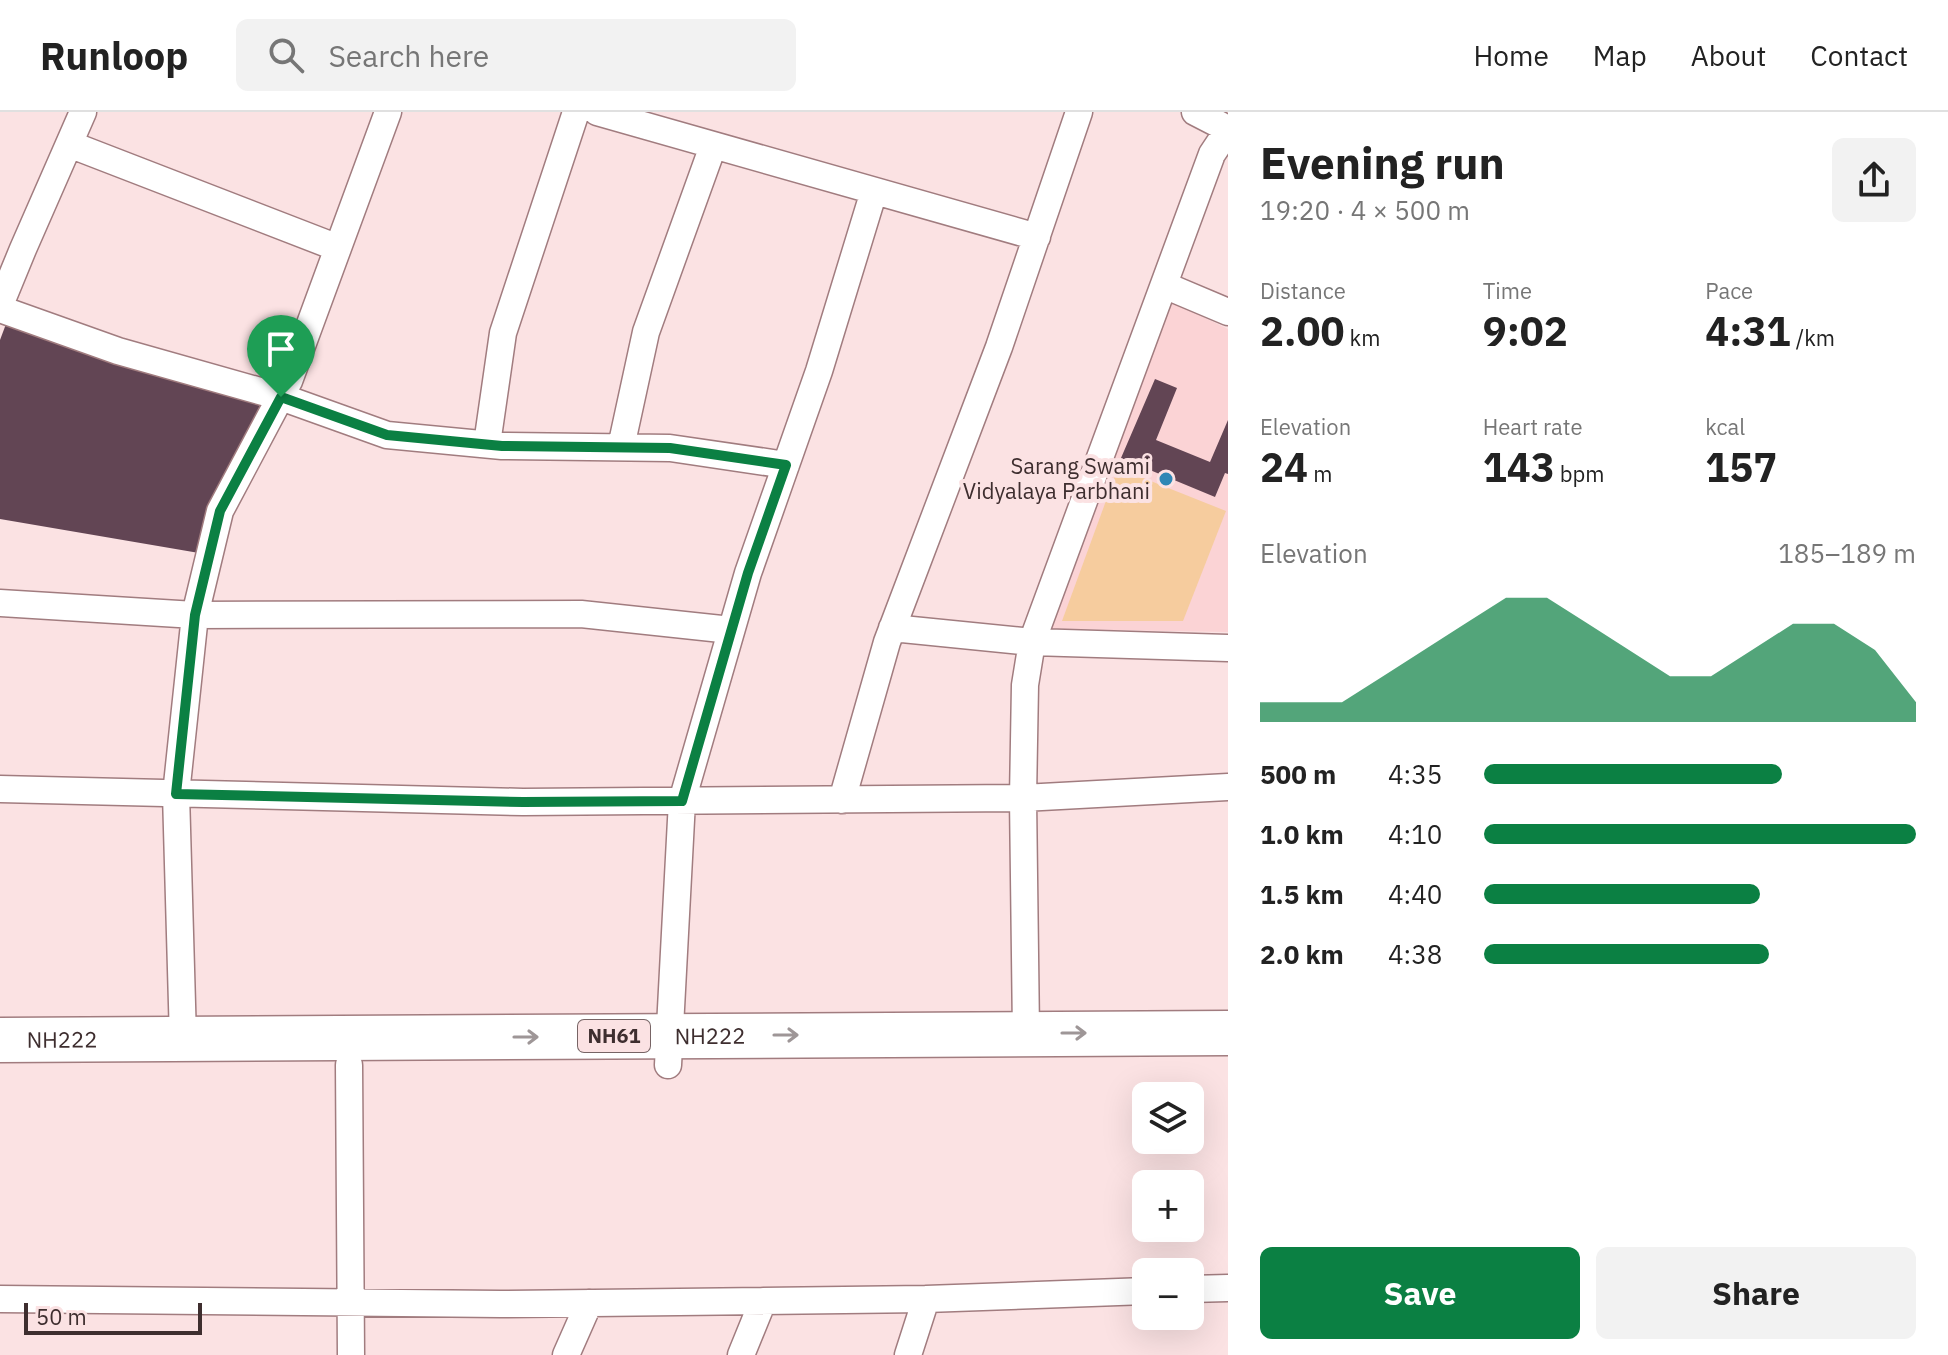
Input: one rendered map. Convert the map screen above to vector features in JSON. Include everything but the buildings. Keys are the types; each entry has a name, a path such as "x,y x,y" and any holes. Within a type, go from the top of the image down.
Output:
{"highway":[{"name":"NH222","path":"0,1067 349,1065 1026,1033 1228,1033"},
{"name":"NH222","path":"0,1040 183,1039 1228,1063"}],"street":[{"path":"83,112 0,307 118,351 281,397 387,435 487,444 670,448 786,465"},
{"path":"183,1039 176,794 195,615 220,511 289,381 388,112"},
{"path":"487,444 503,333 576,112"},
{"path":"597,112 1037,237"},
{"path":"842,800 892,628 999,347 1079,112"},
{"path":"1026,1033 1023,798 1025,685 1032,642 1212,154 1228,129 1195,112"},
{"path":"69,144 338,248"},
{"path":"621,447 646,332 713,146"},
{"path":"669,1050 682,801 748,573 819,371 874,191"},
{"path":"1164,285 1228,312"},
{"path":"0,603 195,615 581,614 731,630"},
{"path":"892,628 1032,642 1228,648"},
{"path":"0,789 523,802 1023,798 1228,787"},
{"path":"349,1065 351,1355"},
{"path":"1204,1289 1228,1288"},
{"path":"0,1299 589,1303 926,1299 1132,1292"},
{"path":"908,1355 926,1299"},
{"path":"741,1355 763,1301"},
{"path":"566,1355 589,1303"}],"shaded area":[{"name":"Sarang Swami Vidyalaya Parbhani","path":"1170,301 1228,329 1228,632 1050,629"},
{"path":"1118,468 1226,511 1183,621 1062,621"}],"place":[{"name":"Sarang Swami Vidyalaya Parbhani","path":"1166,479"}],"route":[{"path":"281,397 387,435 502,446 670,448 786,465 748,573 682,801 523,802 176,794 195,615 220,511 281,397"}]}
